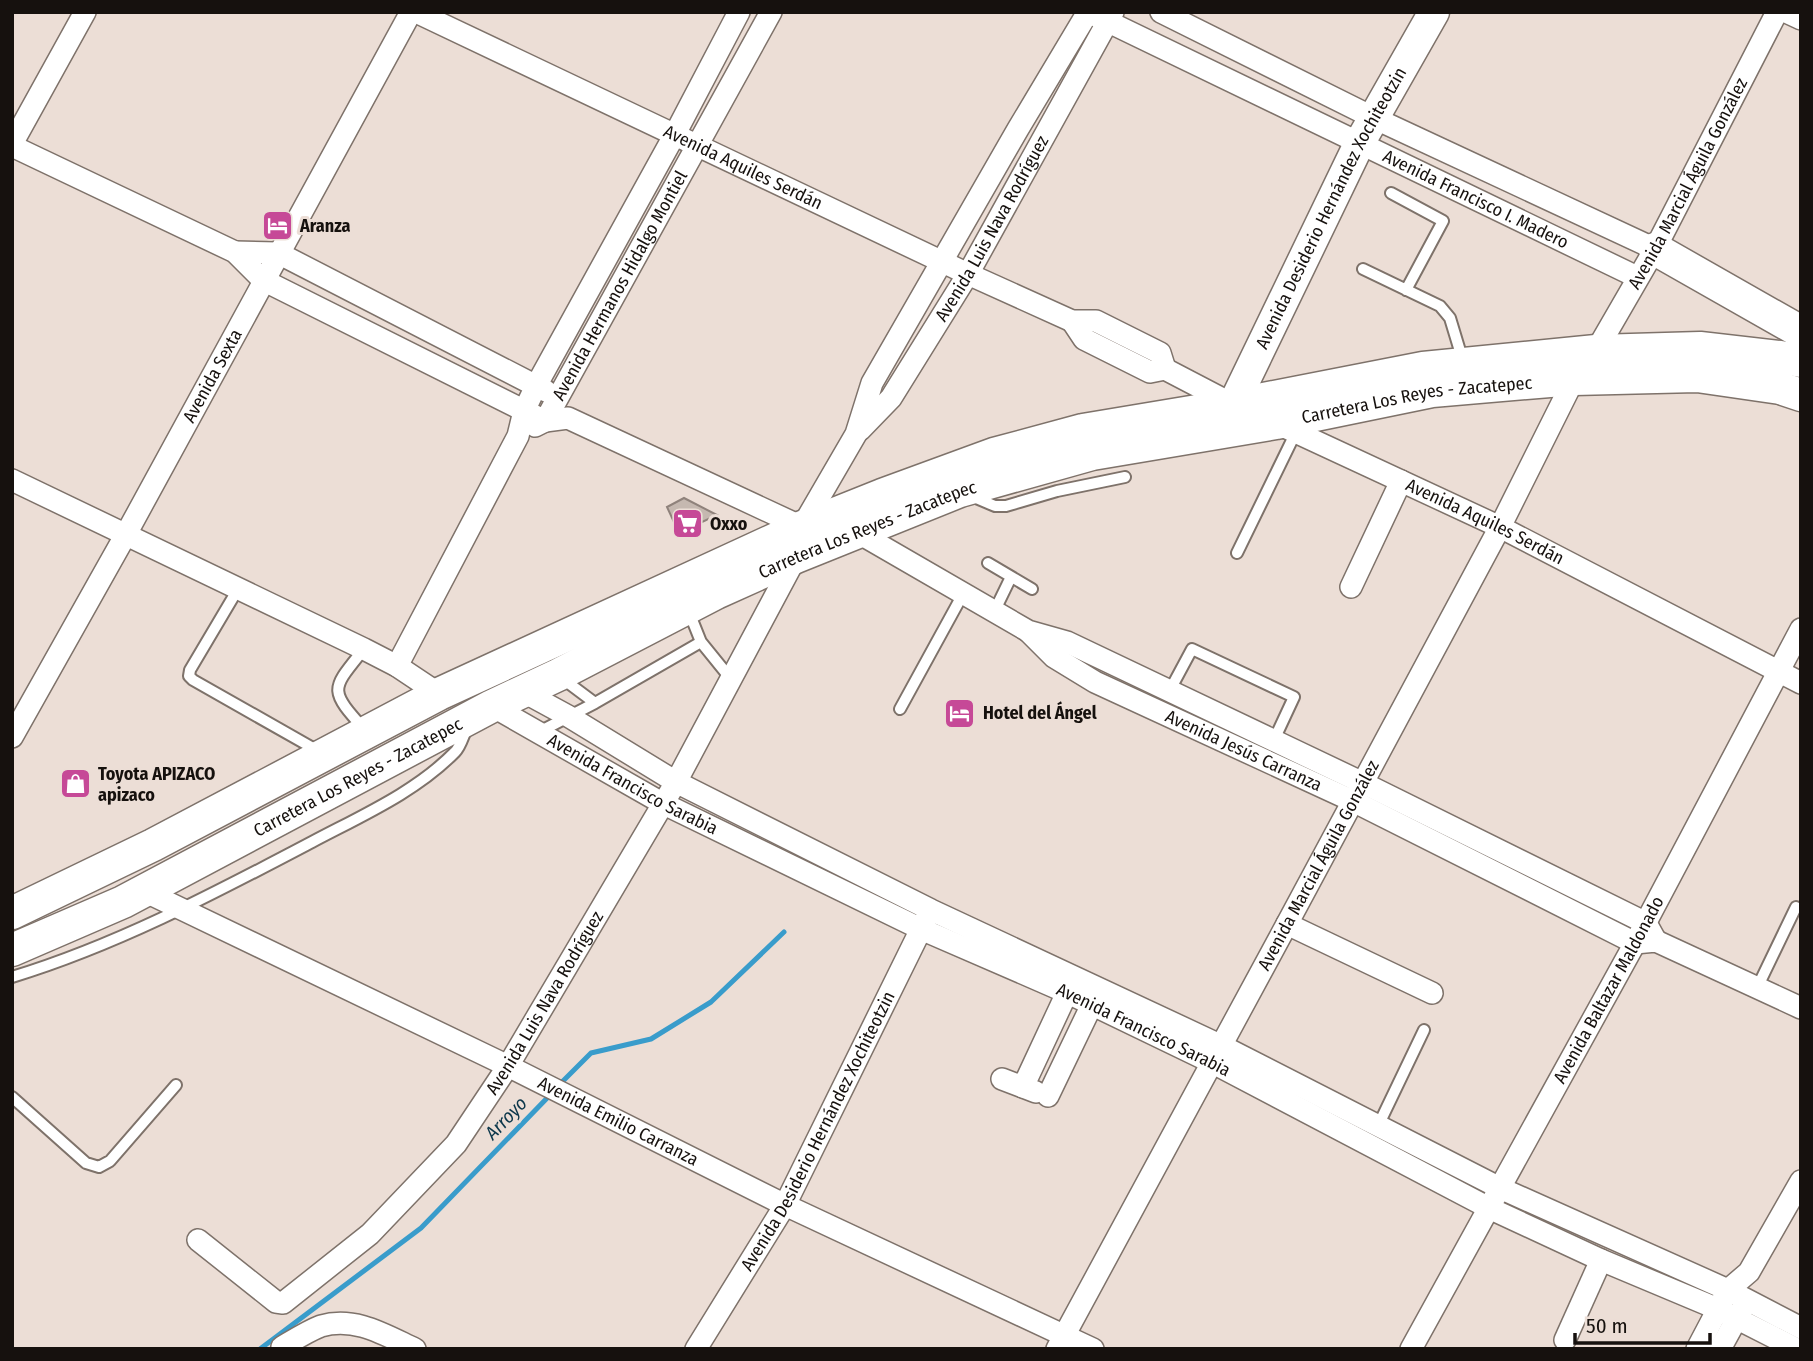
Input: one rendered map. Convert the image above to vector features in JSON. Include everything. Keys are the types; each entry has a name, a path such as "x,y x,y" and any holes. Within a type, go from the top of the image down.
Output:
{"main road":[{"name":"Avenida Desiderio Hernández Xochiteotzin","path":"1233,405 1367,130 1434,12"},
{"path":"1655,249 1801,332"},
{"name":"Carretera Los Reyes - Zacatepec","path":"12,950 49,936 144,891 481,712 558,675 687,607 882,495 994,454 1083,430 1233,405 1423,368 1596,351 1700,348 1801,361"},
{"name":"Carretera Los Reyes - Zacatepec","path":"12,913 153,845 439,694 799,542 857,532 960,491 1092,454 1286,428 1432,391 1574,379 1697,376 1780,388 1801,395"}],"street":[{"path":"85,12 12,145 235,252 264,280 524,411 545,421 568,418"},
{"name":"Avenida Sexta","path":"12,737 411,12"},
{"name":"Avenida Aquiles Serdán","path":"416,12 943,263 1072,321 1084,340 1150,372 1165,369 1233,405 1500,527 1801,683"},
{"name":"Avenida Hermanos Hidalgo Montiel","path":"397,666 519,436 524,411 536,386 739,12"},
{"name":"Avenida Hermanos Hidalgo Montiel","path":"519,436 545,421 771,12"},
{"name":"Avenida Francisco I. Madero","path":"1088,12 1110,17 1213,73 1500,176 1655,249"},
{"name":"Avenida Luis Nava Rodríguez","path":"198,1240 276,1302 283,1303 370,1234 456,1144 508,1066 676,782 856,434 872,383 1088,12"},
{"name":"Avenida Francisco I. Madero","path":"1161,12 1226,44 1486,204 1637,277"},
{"name":"Avenida Marcial Águila González","path":"1060,1341 1218,1055 1500,527 1574,379 1596,351 1655,249 1777,12"},
{"path":"1786,12 1801,19"},
{"name":"Avenida Luis Nava Rodríguez","path":"856,434 891,398 968,274 1110,17"},
{"path":"1213,73 1226,44"},
{"path":"716,55 740,67"},
{"path":"1018,129 1043,142"},
{"path":"1486,204 1500,176"},
{"path":"235,252 278,253 557,397 568,418 799,542"},
{"path":"609,252 630,266"},
{"path":"571,320 593,332"},
{"path":"12,480 364,649 397,666 439,694"},
{"path":"1352,587 1401,481"},
{"name":"Avenida Jesús Carranza","path":"857,532 1028,631 1054,657 1095,682 1358,792 1646,936 1801,1008"},
{"name":"Avenida Baltazar Maldonado","path":"1411,1349 1500,1188 1646,936 1801,629"},
{"name":"Avenida Jesús Carranza","path":"1028,631 1067,642 1274,740 1358,792"},
{"name":"Avenida Francisco Sarabia","path":"522,691 676,782 931,910 1096,997 1378,1126 1732,1304 1797,1349"},
{"name":"Avenida Francisco Sarabia","path":"481,712 539,732 662,803 921,929 1070,984"},
{"name":"Avenida Emilio Carranza","path":"144,891 508,1066 1060,1341 1093,1349"},
{"name":"Avenida Desiderio Hernández Xochiteotzin","path":"696,1349 785,1205 931,910"},
{"path":"1287,924 1432,993"},
{"path":"1023,1087 1070,984"},
{"path":"1002,1079 1053,1098 1096,997"},
{"name":"Avenida Francisco Sarabia","path":"1218,1055 1489,1208 1601,1260 1801,1328"},
{"path":"1697,1349 1732,1304 1801,1181"},
{"path":"1564,1340 1601,1260"},
{"path":"1720,1349 1732,1304"},
{"path":"282,1347 320,1327 340,1322 363,1325 415,1349"}],"lane":[{"path":"1391,193 1443,220 1406,290"},
{"path":"1363,269 1440,306 1450,318 1464,364"},
{"path":"1237,553 1286,428"},
{"path":"960,491 995,506 1006,506 1057,491 1125,477"},
{"path":"988,563 1032,589"},
{"path":"994,611 1011,577"},
{"path":"238,589 189,676 325,755"},
{"path":"900,709 963,594"},
{"path":"687,607 701,642 731,679"},
{"path":"539,732 701,642"},
{"path":"364,649 339,680 338,694 344,706 367,732"},
{"path":"1170,691 1192,649 1294,697 1274,740"},
{"path":"558,675 595,702"},
{"path":"12,977 57,963 182,910 371,811 426,778 458,750 481,712"},
{"path":"1757,988 1796,907"},
{"path":"1378,1126 1424,1030"},
{"path":"12,1097 86,1163 99,1167 110,1161 176,1085"}],"building":[{"name":"Oxxo","path":"684,498 717,515 679,533 667,507"}],"waterway":[{"name":"Arroyo","path":"558,1086 591,1053 651,1039 711,1002 784,932"},
{"name":"Arroyo","path":"260,1349 421,1228 552,1093"}],"place":[{"name":"Aranza","path":"277,226"},
{"name":"Oxxo","path":"687,524"},
{"name":"Hotel del Ángel","path":"960,713"},
{"name":"Toyota APIZACO apizaco","path":"75,784"}]}
